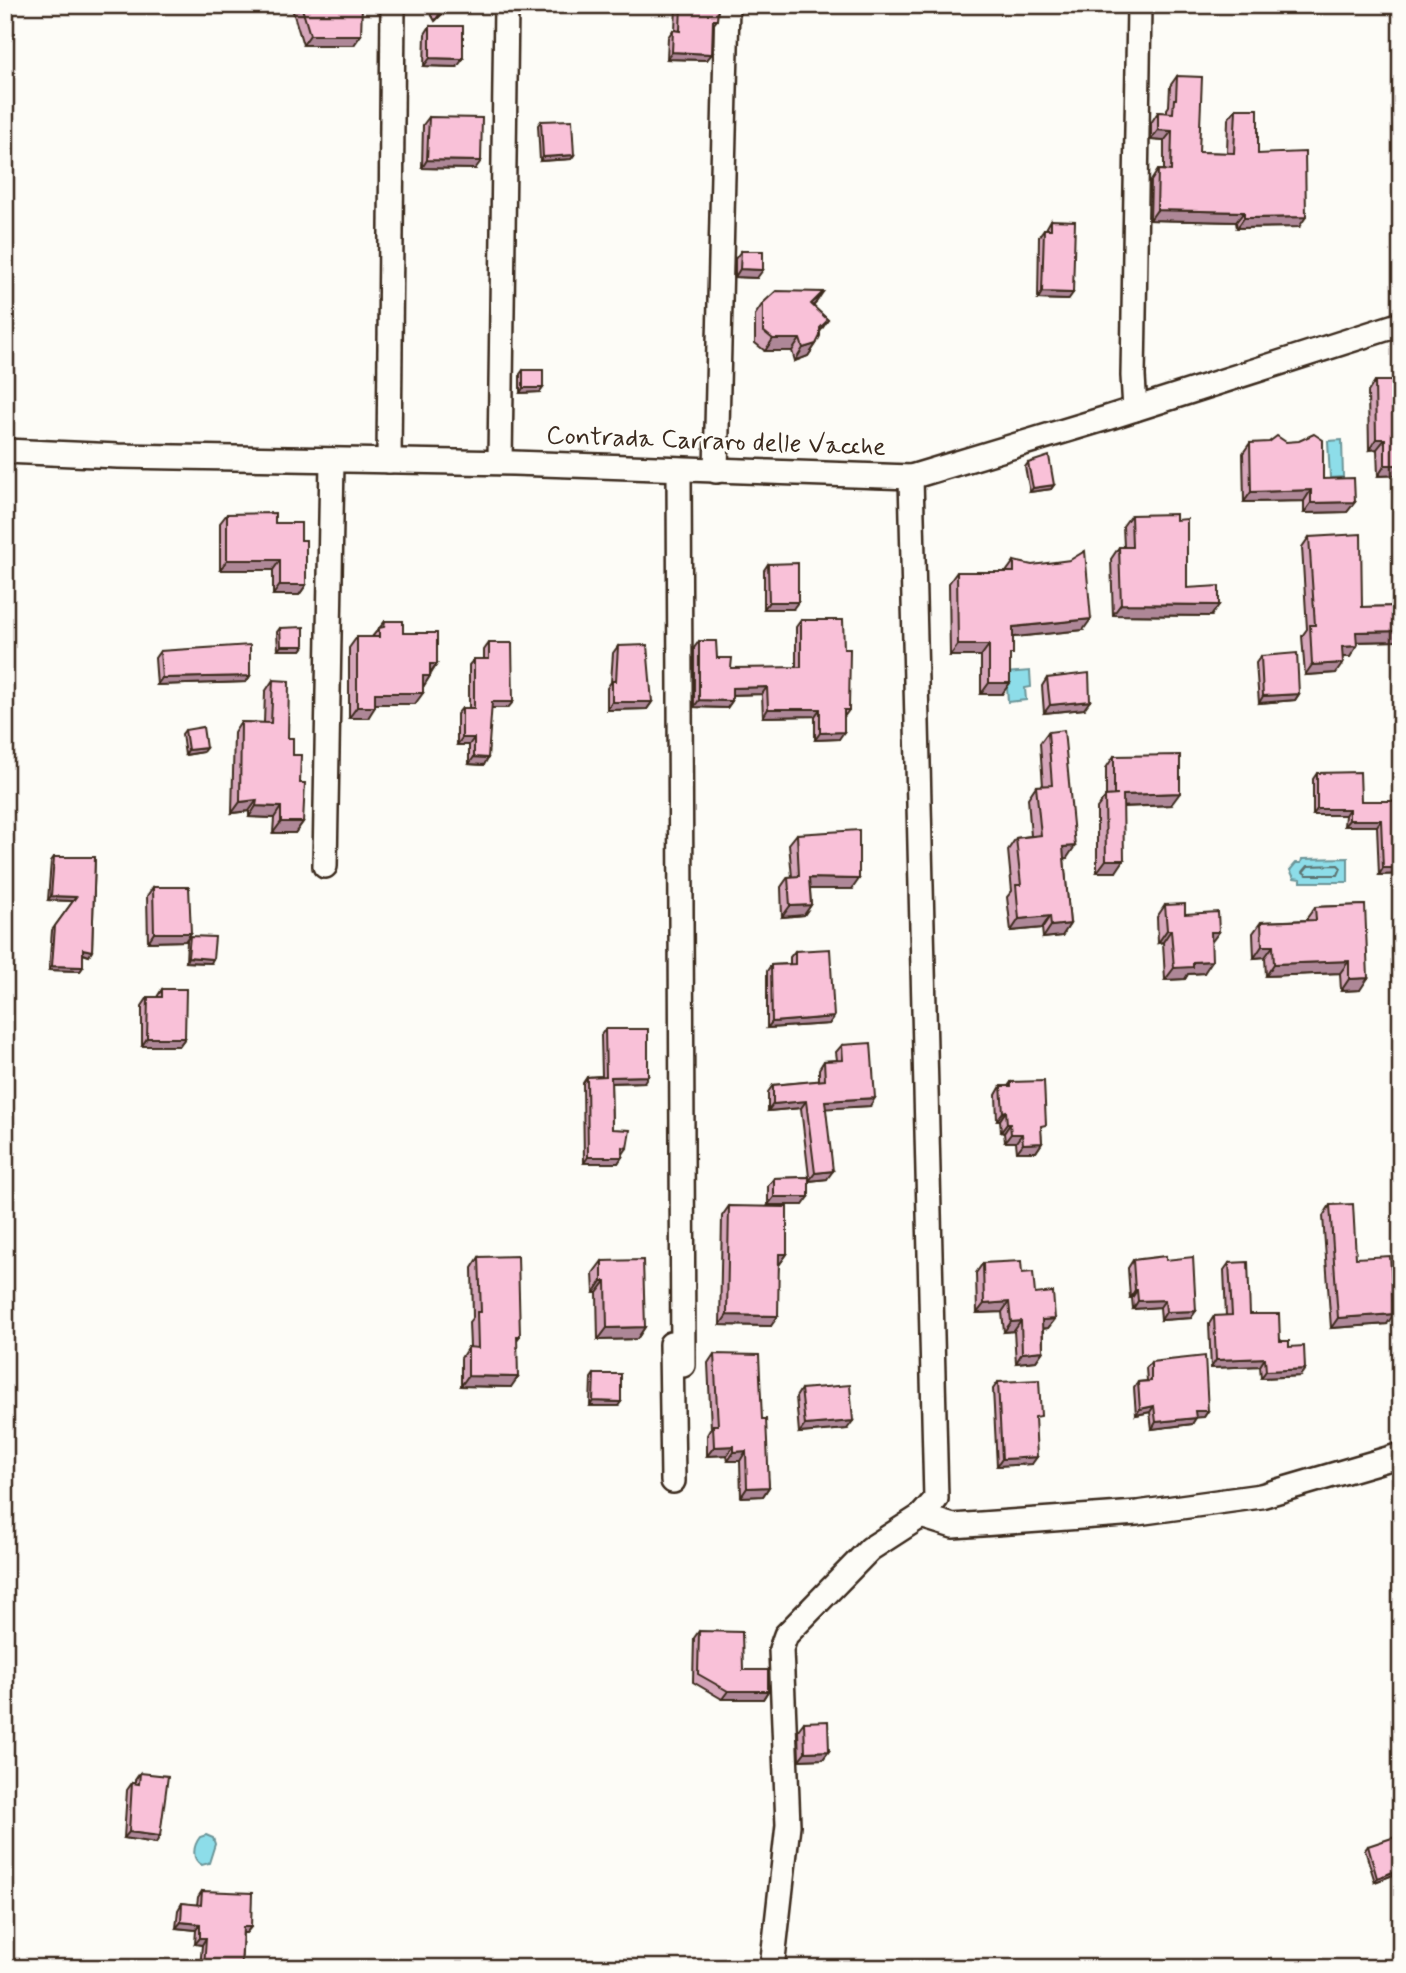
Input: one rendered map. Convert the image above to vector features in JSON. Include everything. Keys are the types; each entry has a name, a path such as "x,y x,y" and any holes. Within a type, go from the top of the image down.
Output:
{"street":[{"path":"388,461 393,5"},
{"path":"500,463 506,5"},
{"path":"716,471 727,5"},
{"path":"1135,409 1133,376 1139,5"},
{"name":"Contrada Carraro delle Vacche","path":"5,451 118,456 500,463 911,477 1401,324"},
{"path":"326,866 332,460"},
{"path":"679,470 683,1365"},
{"path":"772,1968 788,1825 781,1649 783,1642 786,1635 870,1549 921,1516 936,1499 911,477"},
{"path":"673,1481 671,1288 674,1276 683,1263"},
{"path":"921,1516 953,1526 1137,1513 1261,1496 1401,1455"}],"water":[{"path":"1342,440 1343,477 1330,478 1328,441"},
{"path":"1030,671 1031,687 1025,688 1026,700 1008,702 1006,673"},
{"path":"1348,858 1348,882 1301,882 1301,879 1294,878 1290,870 1296,863 1301,863 1302,859"},
{"path":"206,1835 213,1838 215,1844 209,1863 202,1865 196,1859 195,1848 200,1837"}],"building":[{"path":"301,5 362,5 361,35 310,35"},
{"path":"436,5 448,5 440,13"},
{"path":"681,5 718,5 717,20 713,20 712,54 672,52 673,30 680,31"},
{"path":"430,26 463,26 463,59 430,58"},
{"path":"1177,76 1202,77 1199,152 1234,153 1236,109 1258,109 1258,154 1305,152 1306,217 1244,218 1244,212 1157,210 1158,170 1171,171 1172,131 1158,130 1158,112 1173,113"},
{"path":"429,117 482,118 481,161 427,160"},
{"path":"572,120 574,155 543,157 541,121"},
{"path":"1051,220 1075,221 1073,293 1042,292 1044,229 1051,229"},
{"path":"741,251 763,251 763,270 740,269"},
{"path":"776,291 823,292 811,304 828,320 820,328 816,344 803,348 800,339 773,339 763,331 763,303"},
{"path":"523,370 543,370 543,388 523,388"},
{"path":"1375,381 1401,381 1401,465 1385,465 1385,439 1376,439"},
{"path":"1314,434 1323,440 1323,479 1354,478 1355,502 1311,503 1311,490 1251,492 1250,443 1269,442 1277,436 1286,442 1299,441"},
{"path":"1049,456 1054,485 1033,488 1028,463"},
{"path":"275,513 275,523 301,523 301,540 306,540 306,585 280,585 280,560 227,560 227,514"},
{"path":"1176,514 1176,520 1187,519 1187,588 1219,586 1219,605 1121,604 1119,547 1132,547 1131,515"},
{"path":"1361,534 1362,607 1401,606 1401,631 1356,632 1357,646 1342,647 1343,663 1312,665 1310,625 1315,625 1309,537"},
{"path":"1085,551 1091,619 1013,627 1010,683 989,683 989,645 958,645 957,572 1014,572 1014,561 1032,565 1070,560"},
{"path":"798,563 798,602 769,602 768,564"},
{"path":"801,620 843,620 844,649 850,649 849,710 844,710 844,732 820,733 820,709 768,709 767,687 732,688 732,701 699,700 699,641 716,641 717,658 732,658 731,668 801,667"},
{"path":"385,621 403,621 403,633 437,633 437,664 430,664 430,676 423,676 423,693 375,693 375,707 357,707 357,637 379,637 379,628 384,627"},
{"path":"304,627 304,646 281,646 280,628"},
{"path":"489,643 512,643 513,702 492,702 488,758 474,757 474,738 462,738 462,708 474,708 474,659 489,659"},
{"path":"250,645 250,676 162,678 160,651"},
{"path":"647,645 652,702 612,702 612,681 616,681 618,646"},
{"path":"1297,653 1299,694 1263,696 1261,656"},
{"path":"1089,673 1090,701 1050,705 1047,678"},
{"path":"273,680 289,681 288,738 293,738 293,755 301,755 300,783 305,783 303,822 281,822 281,807 256,806 257,800 240,802 241,722 271,723"},
{"path":"203,727 206,748 188,750 185,730"},
{"path":"1064,730 1075,846 1063,847 1070,924 1051,926 1050,916 1019,919 1016,885 1021,885 1016,838 1041,835 1036,786 1052,785 1048,732"},
{"path":"1180,755 1180,793 1123,795 1124,860 1106,860 1105,796 1118,795 1114,795 1114,756"},
{"path":"1360,772 1361,801 1401,801 1401,868 1383,868 1381,820 1349,820 1349,809 1317,809 1317,773"},
{"path":"859,830 859,879 809,878 811,905 790,906 788,877 799,876 797,834"},
{"path":"54,857 95,857 92,951 83,949 83,967 52,966 55,926 76,897 51,896"},
{"path":"153,887 189,887 191,933 154,933"},
{"path":"1185,904 1185,914 1218,912 1219,932 1211,932 1212,961 1193,962 1193,967 1174,968 1171,930 1167,930 1165,905"},
{"path":"1365,905 1368,978 1349,979 1349,961 1274,964 1273,946 1262,946 1261,922 1316,920 1315,907"},
{"path":"190,936 215,937 213,959 188,957"},
{"path":"830,949 834,1017 772,1022 771,965 795,964 795,951"},
{"path":"162,989 186,989 185,1038 147,1038 148,997 162,997"},
{"path":"605,1029 648,1029 648,1076 611,1077 612,1129 630,1130 627,1148 623,1147 622,1157 588,1157 587,1077 606,1076"},
{"path":"871,1043 875,1098 825,1101 833,1171 815,1173 806,1101 773,1104 773,1085 825,1080 824,1061 843,1060 842,1045"},
{"path":"1044,1081 1046,1125 1041,1126 1042,1143 1023,1144 1022,1134 1011,1134 1010,1124 1007,1124 1001,1086 1011,1086 1011,1082"},
{"path":"809,1177 809,1197 774,1197 774,1178"},
{"path":"1353,1204 1356,1258 1390,1256 1394,1314 1338,1318 1330,1205"},
{"path":"729,1206 787,1207 787,1254 779,1254 778,1316 727,1315"},
{"path":"518,1256 518,1377 468,1376 468,1347 478,1348 477,1312 481,1312 479,1257"},
{"path":"1166,1256 1166,1260 1193,1257 1196,1311 1166,1312 1165,1300 1138,1301 1133,1260"},
{"path":"643,1260 645,1327 607,1328 606,1281 602,1281 602,1261"},
{"path":"1021,1261 1022,1273 1033,1272 1035,1294 1053,1292 1055,1319 1042,1320 1043,1351 1022,1353 1021,1321 1011,1322 1009,1302 984,1304 983,1263"},
{"path":"1248,1262 1250,1314 1279,1314 1280,1341 1289,1341 1289,1347 1304,1346 1305,1369 1266,1371 1265,1358 1216,1360 1214,1316 1232,1315 1229,1263"},
{"path":"714,1354 759,1355 762,1419 766,1419 769,1487 747,1488 746,1451 734,1452 734,1446 714,1447 713,1425 718,1425"},
{"path":"1205,1356 1208,1411 1195,1411 1196,1418 1156,1422 1154,1406 1140,1409 1138,1382 1151,1381 1151,1362"},
{"path":"594,1374 621,1374 621,1402 593,1401"},
{"path":"1039,1380 1041,1416 1035,1417 1037,1457 1002,1459 998,1382"},
{"path":"850,1385 853,1421 805,1425 801,1389"},
{"path":"699,1631 742,1632 743,1670 768,1670 768,1691 728,1691 698,1674"},
{"path":"828,1721 829,1751 805,1752 804,1722"},
{"path":"140,1773 168,1776 160,1836 129,1832 132,1783 139,1784"},
{"path":"1401,1835 1401,1869 1377,1878 1368,1846"},
{"path":"202,1891 252,1893 251,1927 243,1927 241,1968 204,1968 206,1938 200,1938 200,1924 181,1922 182,1903 201,1905"}]}
